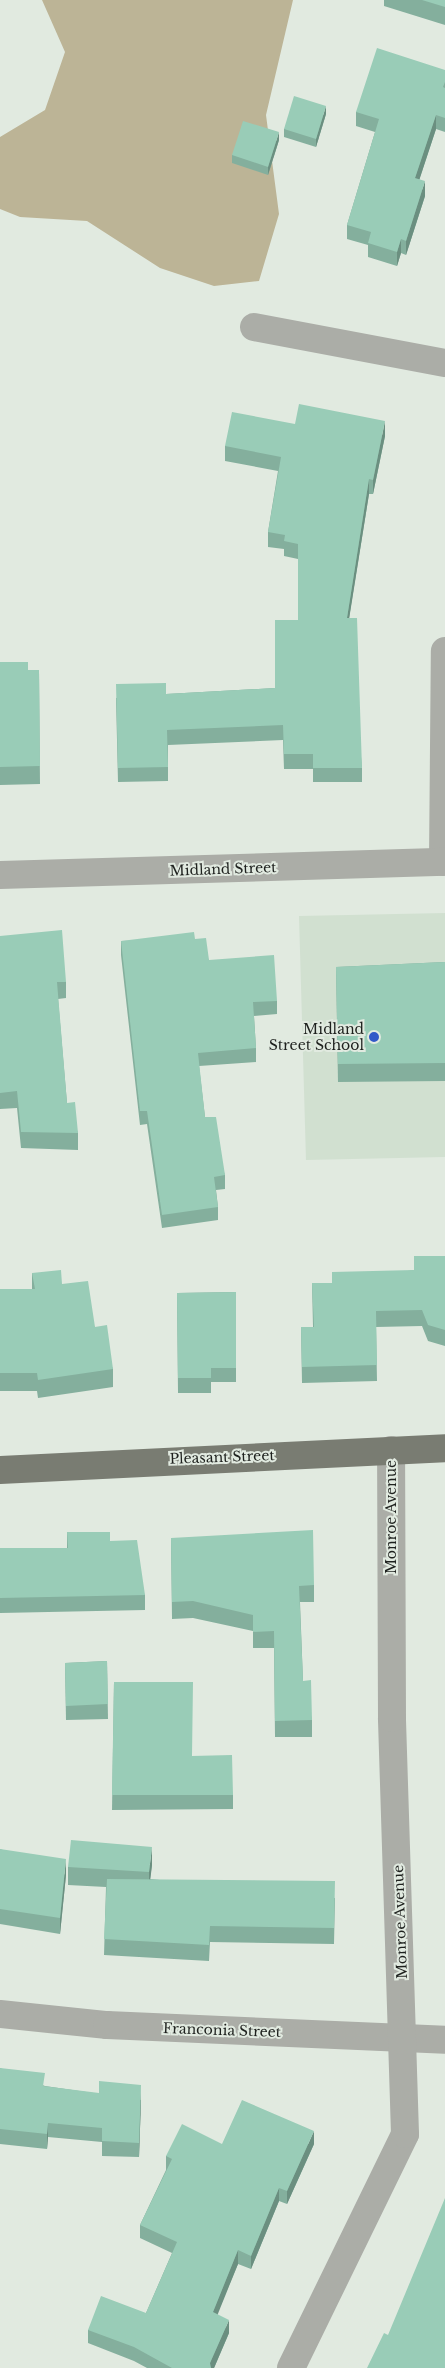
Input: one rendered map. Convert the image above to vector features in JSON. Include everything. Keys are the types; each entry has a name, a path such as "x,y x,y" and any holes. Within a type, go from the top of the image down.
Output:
{"main road":[{"name":"Pleasant Street","path":"0,1470 445,1448"}],"street":[{"path":"254,327 445,362"},
{"path":"444,862 445,652"},
{"name":"Midland Street","path":"0,875 444,862"},
{"name":"Monroe Avenue","path":"291,2368 405,2134 404,2040 392,1718 391,1450"},
{"name":"Franconia Street","path":"0,2014 107,2026 404,2040 445,2040"}],"shaded area":[{"path":"42,0 293,0 266,115 279,214 259,281 214,286 160,268 87,221 20,217 0,209 0,137 45,110 65,52"},
{"name":"Midland Street School","path":"445,913 445,1157 306,1160 299,916"}],"building":[{"path":"422,0 445,0 445,7"},
{"path":"377,48 445,70 443,87 445,88 445,118 436,115 415,178 425,181 406,241 401,239 397,252 368,243 371,232 347,225 379,119 356,112"},
{"path":"294,96 326,106 316,139 284,129"},
{"path":"243,121 279,132 268,167 232,155"},
{"path":"299,404 385,421 373,480 369,479 347,618 357,618 362,768 313,768 313,754 284,754 283,725 167,730 168,767 118,768 116,684 166,683 166,694 275,688 275,620 298,620 298,544 284,541 285,535 268,532 281,457 225,446 232,412 295,424"},
{"path":"0,662 28,662 28,670 39,670 40,766 0,767"},
{"path":"62,930 66,982 57,982 67,1103 75,1102 78,1133 21,1132 17,1091 0,1093 0,936"},
{"path":"194,932 195,939 206,938 209,960 274,955 277,1001 253,1002 256,1048 198,1053 205,1117 216,1117 225,1175 214,1177 218,1207 162,1215 147,1111 140,1111 121,941"},
{"path":"445,962 445,1063 338,1064 336,967"},
{"path":"414,1256 445,1256 445,1330 428,1325 422,1310 376,1311 377,1365 302,1367 301,1327 314,1327 312,1283 332,1283 332,1272 414,1270"},
{"path":"61,1270 62,1284 88,1281 95,1327 107,1325 113,1369 38,1380 37,1373 0,1373 0,1289 35,1289 32,1273"},
{"path":"236,1292 236,1368 211,1368 211,1378 178,1378 177,1293"},
{"path":"313,1530 314,1585 299,1586 303,1681 311,1680 312,1720 275,1721 274,1631 253,1632 253,1615 193,1601 172,1602 171,1538"},
{"path":"67,1532 110,1532 110,1541 137,1540 145,1595 0,1598 0,1548 68,1548"},
{"path":"107,1661 108,1704 66,1706 65,1663"},
{"path":"114,1682 193,1682 192,1756 232,1755 233,1795 112,1795"},
{"path":"71,1840 152,1847 149,1872 68,1867"},
{"path":"0,1849 66,1859 60,1918 0,1909"},
{"path":"107,1879 335,1881 334,1928 210,1926 209,1945 104,1939"},
{"path":"0,2068 45,2073 43,2086 99,2093 99,2081 141,2085 139,2143 102,2141 102,2128 48,2123 47,2134 0,2129"},
{"path":"242,2100 314,2131 287,2191 279,2188 251,2256 238,2250 213,2312 229,2320 210,2363 211,2368 172,2368 134,2347 88,2330 101,2296 146,2313 177,2242 140,2225 172,2159 166,2156 182,2124 222,2144"},
{"path":"445,2198 445,2368 367,2368 384,2333 388,2335"}],"place":[{"name":"Midland Street School","path":"374,1037"}]}
